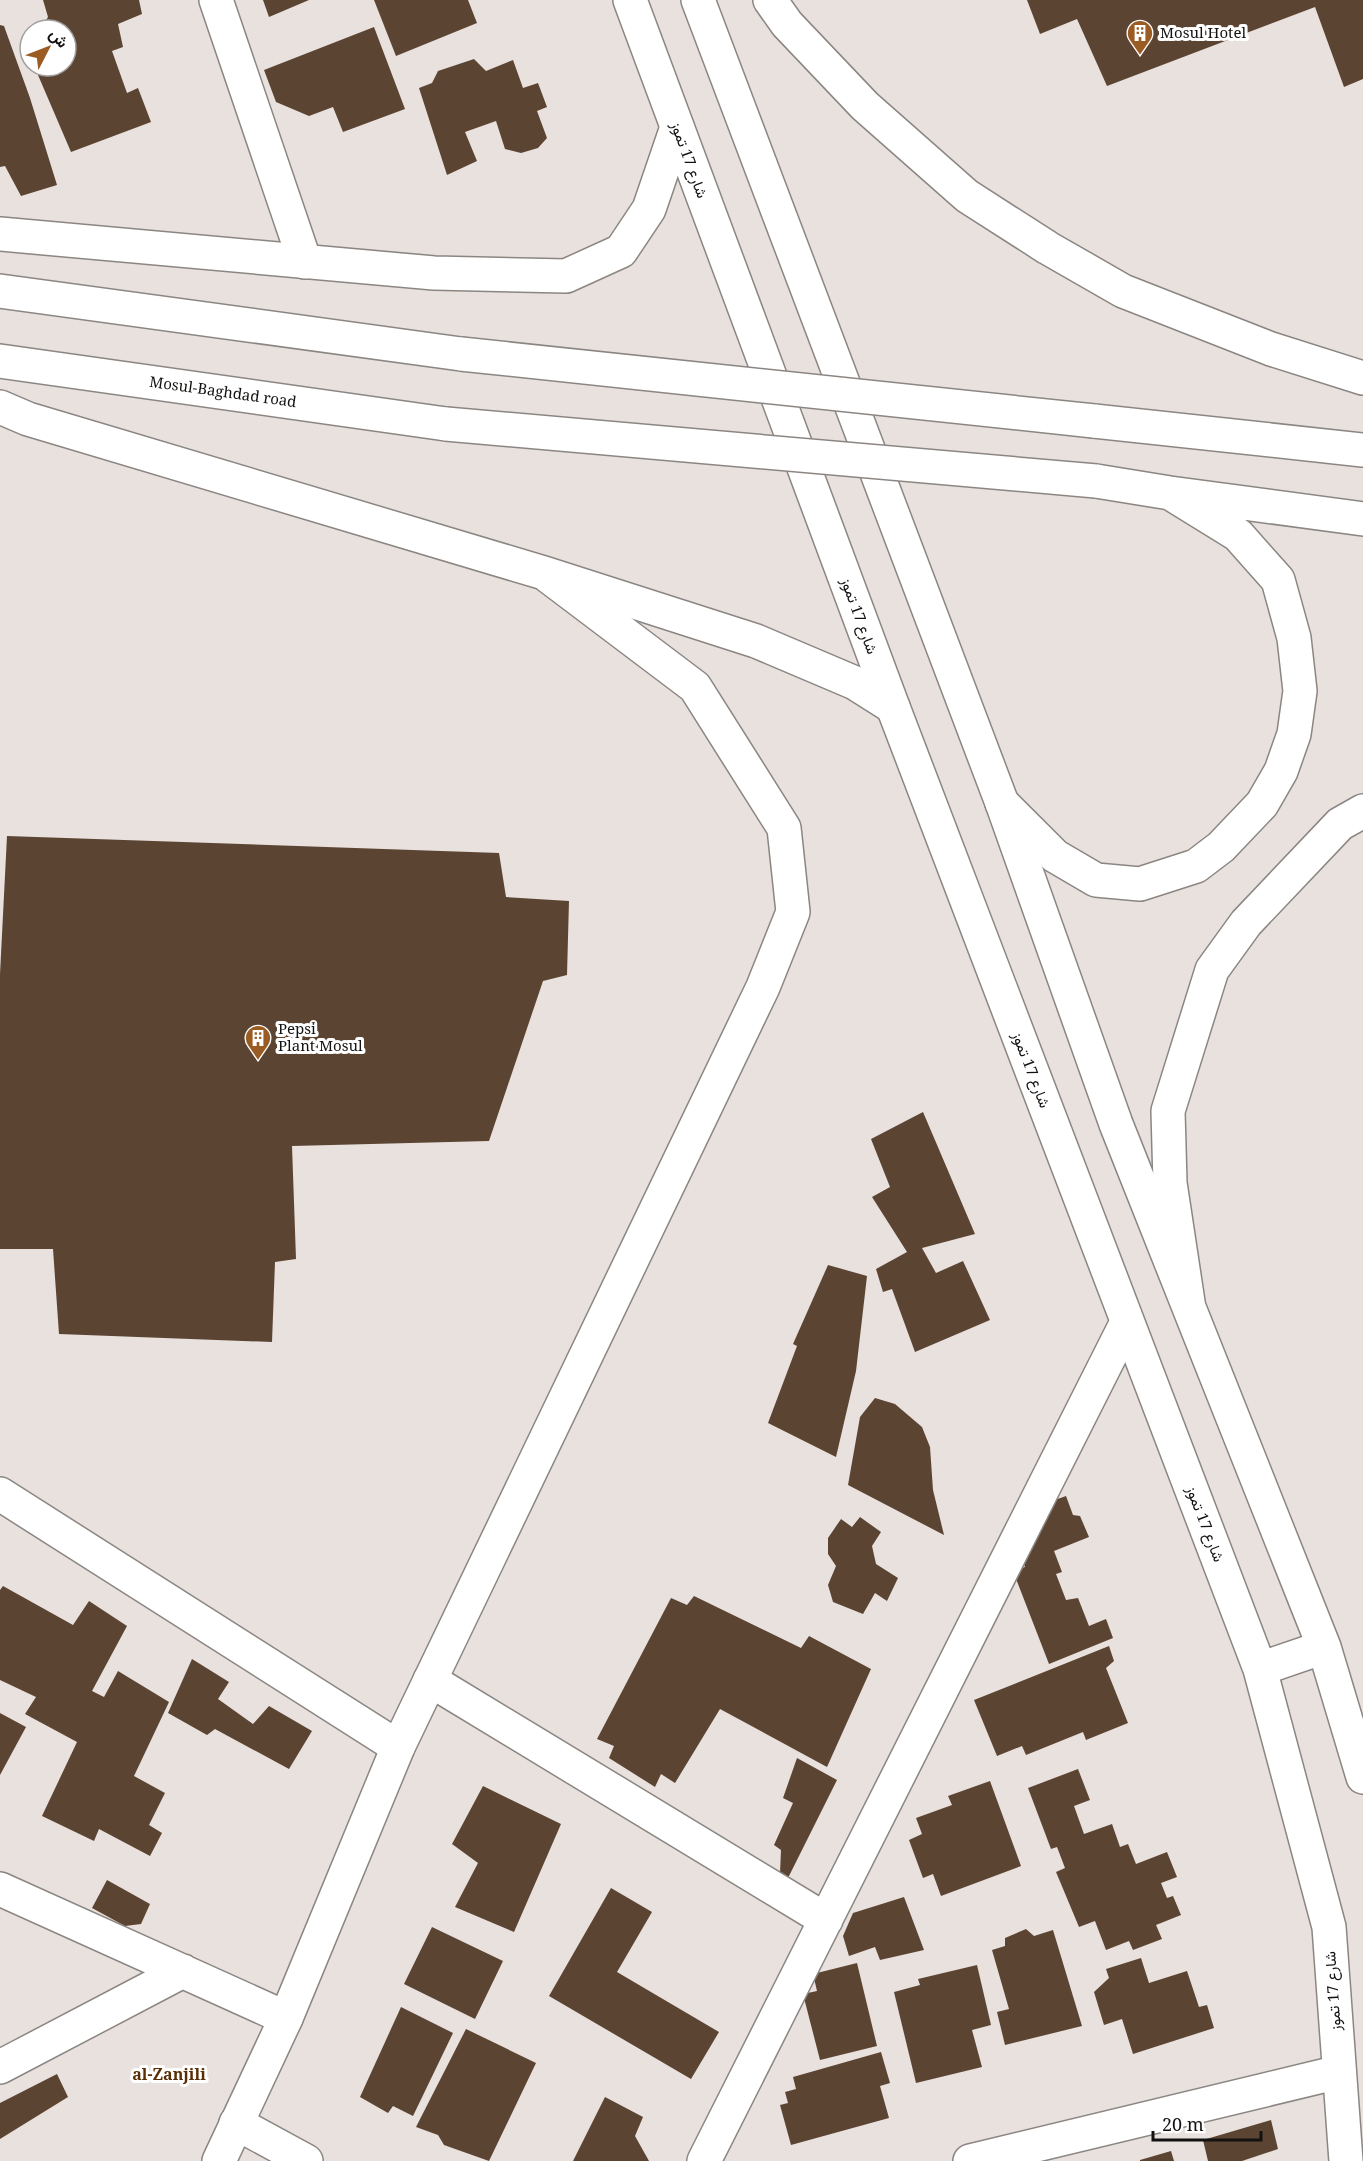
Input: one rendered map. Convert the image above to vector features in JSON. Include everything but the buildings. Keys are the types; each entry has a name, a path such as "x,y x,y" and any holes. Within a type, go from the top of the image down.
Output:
{"main road":[{"path":"216,0 305,262"},
{"name":"شارع 17 تموز","path":"630,0 893,707 1260,1669 1329,1927 1346,2161"},
{"path":"698,0 1002,803 1116,1124 1324,1647 1363,1777"},
{"path":"770,0 788,24 865,106 976,201 1048,248 1123,291 1271,349 1363,378"},
{"path":"0,234 434,273 566,276 621,251 649,209 676,128"},
{"path":"0,291 461,354 1363,450"},
{"name":"Mosul-Baghdad road","path":"0,361 446,424 1096,481 1363,519"},
{"path":"0,407 28,419 544,573 756,641 855,683 893,707"},
{"path":"1002,803 1055,856 1096,880 1140,884 1196,866 1228,839 1262,804 1281,771 1294,734 1300,691 1294,638 1278,580 1238,535 1170,493"},
{"path":"219,2161 286,2018 398,1746 763,987 793,912 784,828 695,687 544,573"},
{"path":"1188,1302 1170,1183 1168,1111 1212,970 1246,923 1340,824 1363,811"},
{"path":"705,2161 1127,1322"},
{"path":"0,1494 398,1746"},
{"path":"1260,1669 1324,1647"},
{"path":"430,1680 826,1920"},
{"path":"0,1889 286,2018"},
{"path":"0,2067 183,1971"},
{"path":"969,2161 1339,2072"},
{"path":"236,2123 306,2161"}],"place":[{"name":"Mosul Hotel","path":"1140,56"},
{"name":"Pepsi Plant Mosul","path":"258,1061"}],"district":[{"name":"al-Zanjili","path":"169,2074"}]}
